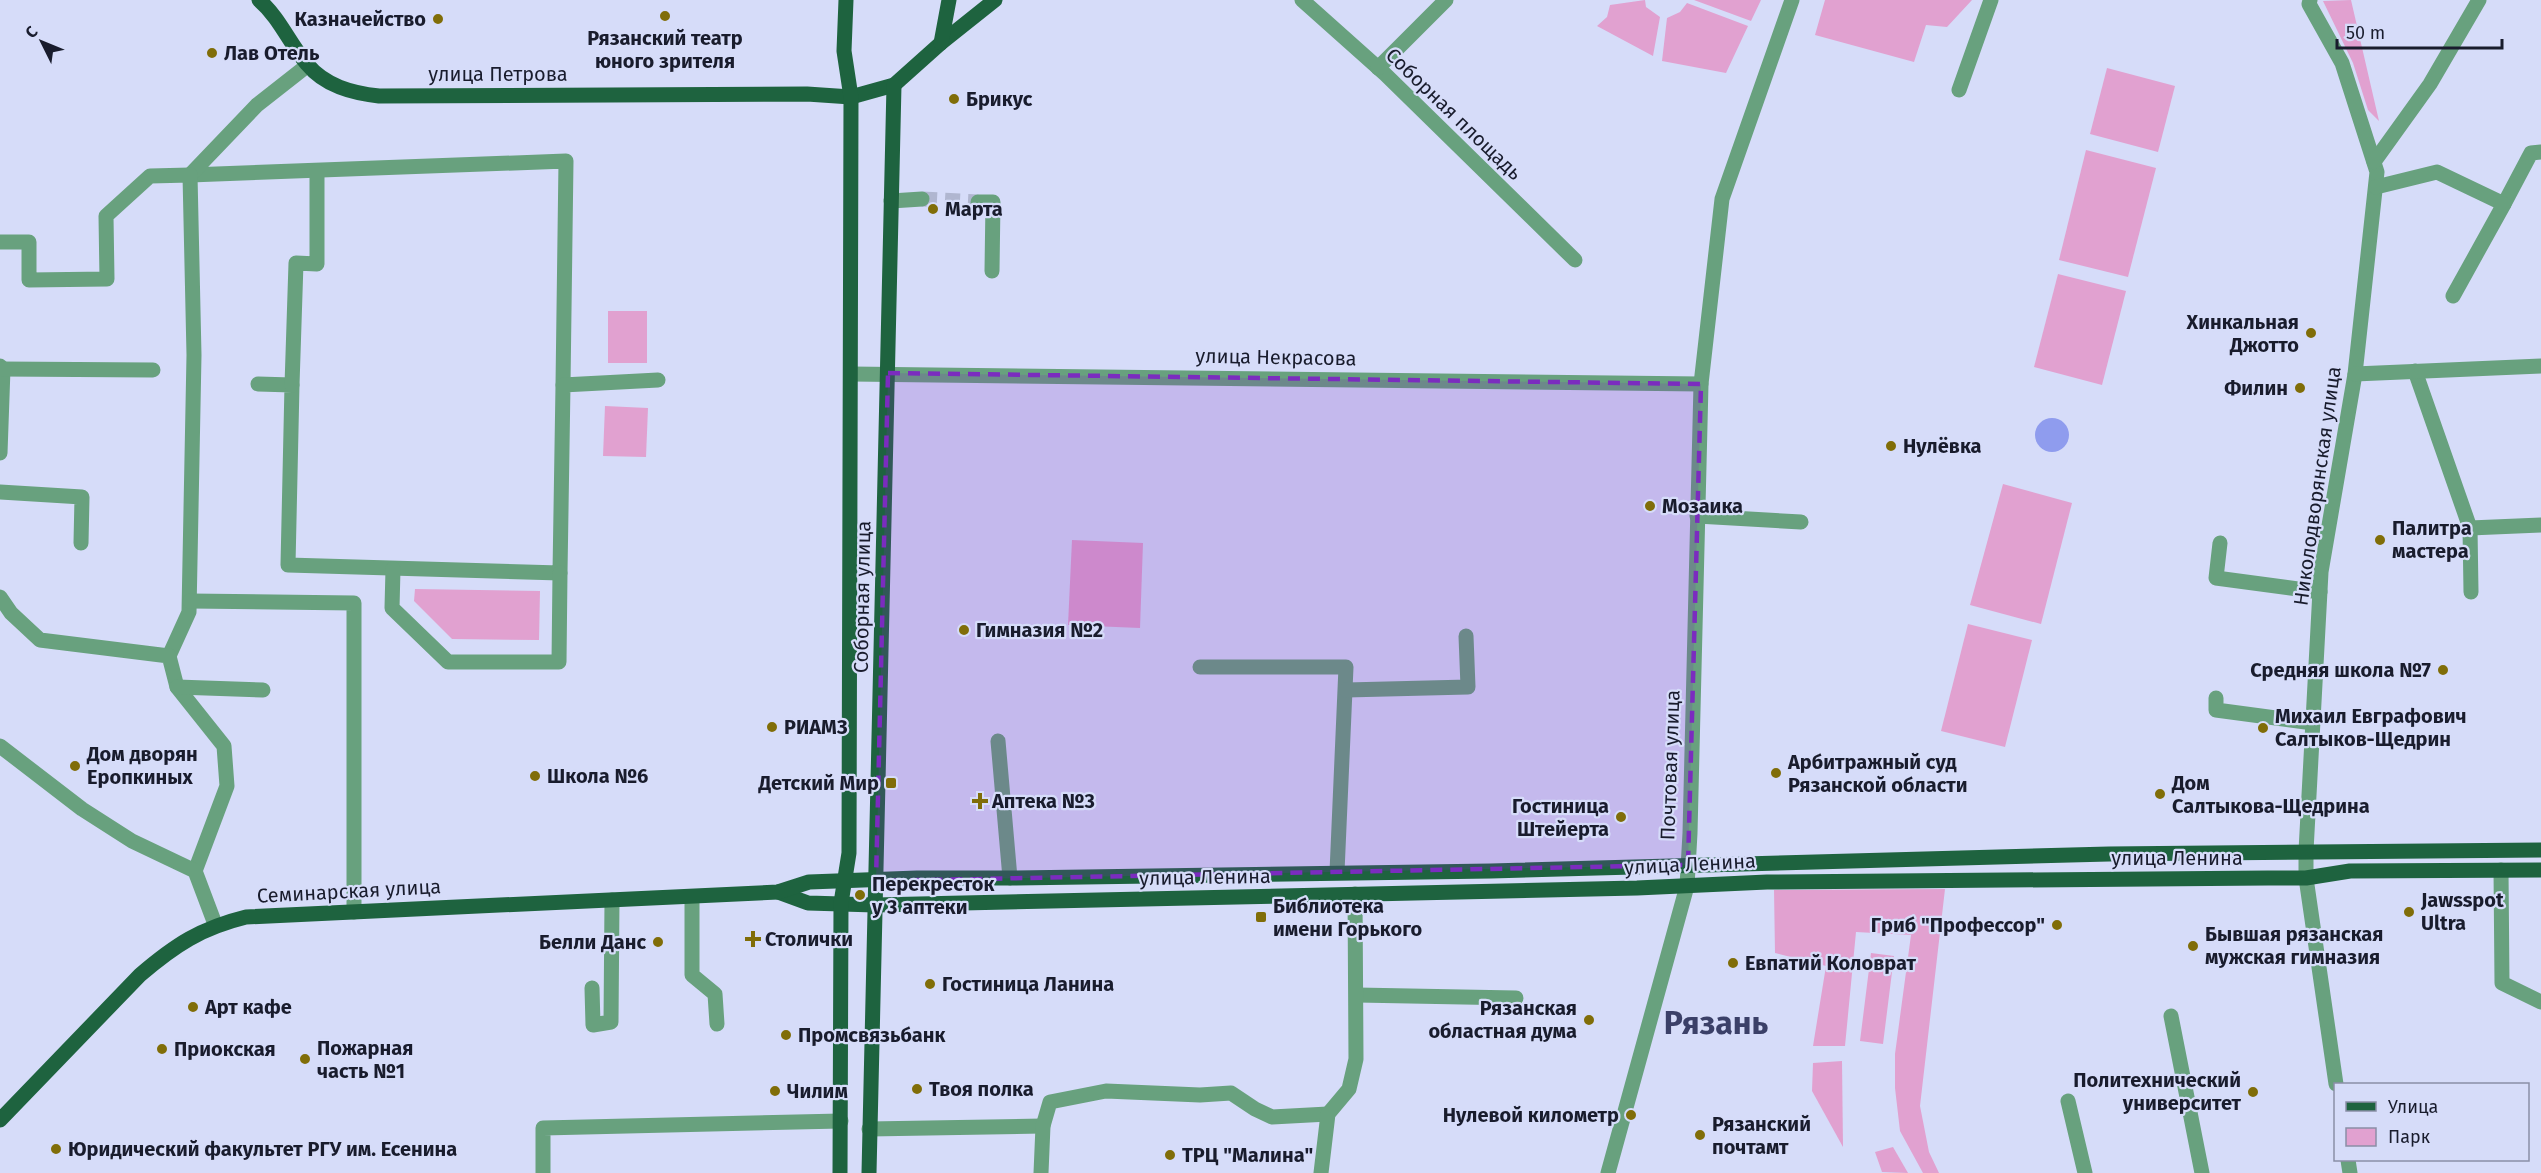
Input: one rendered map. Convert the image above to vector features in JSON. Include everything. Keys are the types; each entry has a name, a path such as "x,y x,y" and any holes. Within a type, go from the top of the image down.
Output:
{"main road":[{"name":"улица Петрова","path":"259,0 269,9 308,65 324,79 344,90 379,96 807,94 851,97"},
{"path":"846,0 844,51 851,97 894,85 941,43 995,0"},
{"path":"941,43 949,0"},
{"name":"Соборная улица","path":"869,1173 894,85"},
{"name":"Соборная улица","path":"840,1173 841,903 849,853 851,97"},
{"name":"улица Ленина","path":"843,881 2306,851 2541,850"},
{"name":"улица Ленина","path":"841,903 875,905 1687,886 1767,882 2306,878 2350,871 2541,870"},
{"name":"Семинарская улица","path":"0,1120 140,975 183,942 215,924 246,917 778,892 809,882 843,881"},
{"name":"Семинарская улица","path":"778,892 808,903 841,903"}],"street":[{"name":"Соборная площадь","path":"1302,0 1378,68 1575,260"},
{"path":"1378,68 1446,0"},
{"name":"Почтовая улица","path":"1608,1173 1687,886 1701,384 1722,199 1792,0"},
{"path":"1959,90 1991,0"},
{"path":"2310,0 2309,4 2342,63 2376,174"},
{"path":"2376,174 2479,0"},
{"path":"215,924 195,872 227,786 224,746 177,687 169,657 189,612 190,601 194,355 190,175 257,105 308,65"},
{"path":"2453,296 2530,153 2541,152"},
{"path":"0,242 29,242 29,280 107,279 106,216 150,176 566,161 559,662 448,662 392,608 393,568"},
{"path":"317,171 317,264 296,263 288,566 560,573"},
{"path":"2376,174 2437,172 2504,204"},
{"name":"Николодворянская улица","path":"2336,1083 2306,878 2306,851 2321,572 2355,374 2376,174"},
{"path":"891,201 922,199"},
{"path":"978,202 993,202 992,271"},
{"path":"2355,374 2541,366"},
{"path":"0,453 1,368 153,370"},
{"path":"2415,372 2470,528 2471,592"},
{"name":"улица Некрасова","path":"851,374 1701,384"},
{"path":"563,385 658,380"},
{"path":"258,384 292,385"},
{"path":"0,492 82,497 81,543"},
{"path":"1697,516 1801,522"},
{"path":"2470,528 2541,525"},
{"path":"2220,543 2216,578 2319,592"},
{"path":"0,597 11,613 40,640 169,657"},
{"path":"190,601 354,603 354,912"},
{"path":"1346,690 1468,687 1466,636"},
{"path":"1200,667 1346,667 1337,872"},
{"path":"177,687 263,690"},
{"path":"2216,698 2216,710 2313,723"},
{"path":"998,741 1010,878"},
{"path":"0,746 82,809 132,841 195,872"},
{"path":"2501,870 2502,983 2541,1002"},
{"path":"1321,1173 1328,1114 1349,1089 1356,1059 1355,894"},
{"path":"692,897 692,975 715,994 717,1024"},
{"path":"592,988 593,1025 611,1022 612,900"},
{"path":"1357,995 1516,998"},
{"path":"2171,1016 2202,1173"},
{"path":"1041,1173 1043,1126 1050,1102 1106,1091 1200,1095 1231,1092 1255,1109 1272,1117 1328,1114"},
{"path":"2068,1101 2085,1173"},
{"path":"543,1173 543,1128 810,1124 841,1121"},
{"path":"869,1129 1043,1126"}],"highlighted area":[{"path":"888,373 1701,384 1688,865 876,881"}],"green space":[{"path":"1645,0 1646,7 1660,17 1653,56 1597,26 1607,17 1610,5"},
{"path":"1694,0 1761,0 1751,21"},
{"path":"1825,0 1972,0 1947,27 1926,25 1914,62 1815,35"},
{"path":"2351,0 2379,121 2368,110 2353,63 2323,1"},
{"path":"1687,3 1748,26 1726,73 1662,61 1667,18 1680,12"},
{"path":"2107,68 2175,86 2158,152 2090,134"},
{"path":"2086,150 2156,168 2128,277 2059,260"},
{"path":"2058,274 2126,291 2102,385 2034,367"},
{"path":"608,311 647,311 647,363 608,363"},
{"path":"605,406 648,408 646,457 603,456"},
{"path":"2003,484 2072,503 2041,624 1970,605"},
{"path":"1072,540 1143,543 1140,628 1068,625"},
{"path":"415,589 540,591 539,640 452,639 414,601"},
{"path":"1968,624 2032,640 2005,747 1941,731"},
{"path":"1945,889 1920,1106 1929,1152 1939,1173 1923,1173 1900,1131 1895,1088 1895,1054 1911,935 1856,932 1845,1046 1813,1046 1826,966 1775,953 1774,890"},
{"path":"1871,953 1894,956 1883,1044 1860,1041"},
{"path":"1842,1061 1843,1147 1812,1091 1813,1063"},
{"path":"1893,1147 1908,1173 1882,1172 1875,1152"}],"water":[{"path":"2052,418 2064,423 2069,435 2064,447 2052,452 2040,447 2035,435 2040,423"}],"tunnel":[{"path":"922,199 978,202"}],"place":[{"name":"Рязанский театр юного зрителя","path":"665,16"},
{"name":"Казначейство","path":"438,19"},
{"name":"Лав Отель","path":"212,53"},
{"name":"Брикус","path":"954,99"},
{"name":"Марта","path":"933,209"},
{"name":"Хинкальная Джотто","path":"2311,333"},
{"name":"Филин","path":"2300,388"},
{"name":"Нулёвка","path":"1891,446"},
{"name":"Мозаика","path":"1650,506"},
{"name":"Палитра мастера","path":"2380,540"},
{"name":"Гимназия №2","path":"964,630"},
{"name":"Средняя школа №7","path":"2443,670"},
{"name":"РИАМЗ","path":"772,727"},
{"name":"Михаил Евграфович Салтыков-Щедрин","path":"2263,728"},
{"name":"Дом дворян Еропкиных","path":"75,766"},
{"name":"Арбитражный суд Рязанской области","path":"1776,773"},
{"name":"Школа №6","path":"535,776"},
{"name":"Детский Мир","path":"891,783"},
{"name":"Дом Салтыкова-Щедрина","path":"2160,794"},
{"name":"Аптека №3","path":"980,801"},
{"name":"Гостиница Штейерта","path":"1621,817"},
{"name":"Перекресток у 3 аптеки","path":"860,895"},
{"name":"Jawsspot Ultra","path":"2409,912"},
{"name":"Библиотека имени Горького","path":"1261,917"},
{"name":"Гриб \"Профессор\"","path":"2057,925"},
{"name":"Столички","path":"753,939"},
{"name":"Белли Данс","path":"658,942"},
{"name":"Бывшая рязанская мужская гимназия","path":"2193,946"},
{"name":"Евпатий Коловрат","path":"1733,963"},
{"name":"Гостиница Ланина","path":"930,984"},
{"name":"Арт кафе","path":"193,1007"},
{"name":"Рязанская областная дума","path":"1589,1020"},
{"name":"Промсвязьбанк","path":"786,1035"},
{"name":"Приокская","path":"162,1049"},
{"name":"Пожарная часть №1","path":"305,1059"},
{"name":"Твоя полка","path":"917,1089"},
{"name":"Чилим","path":"775,1091"},
{"name":"Политехнический университет","path":"2253,1092"},
{"name":"Нулевой километр","path":"1631,1115"},
{"name":"Рязанский почтамт","path":"1700,1135"},
{"name":"Юридический факультет РГУ им. Есенина","path":"56,1149"},
{"name":"ТРЦ \"Малина\"","path":"1170,1155"}],"district":[{"name":"Рязань","path":"1716,1023"}]}
